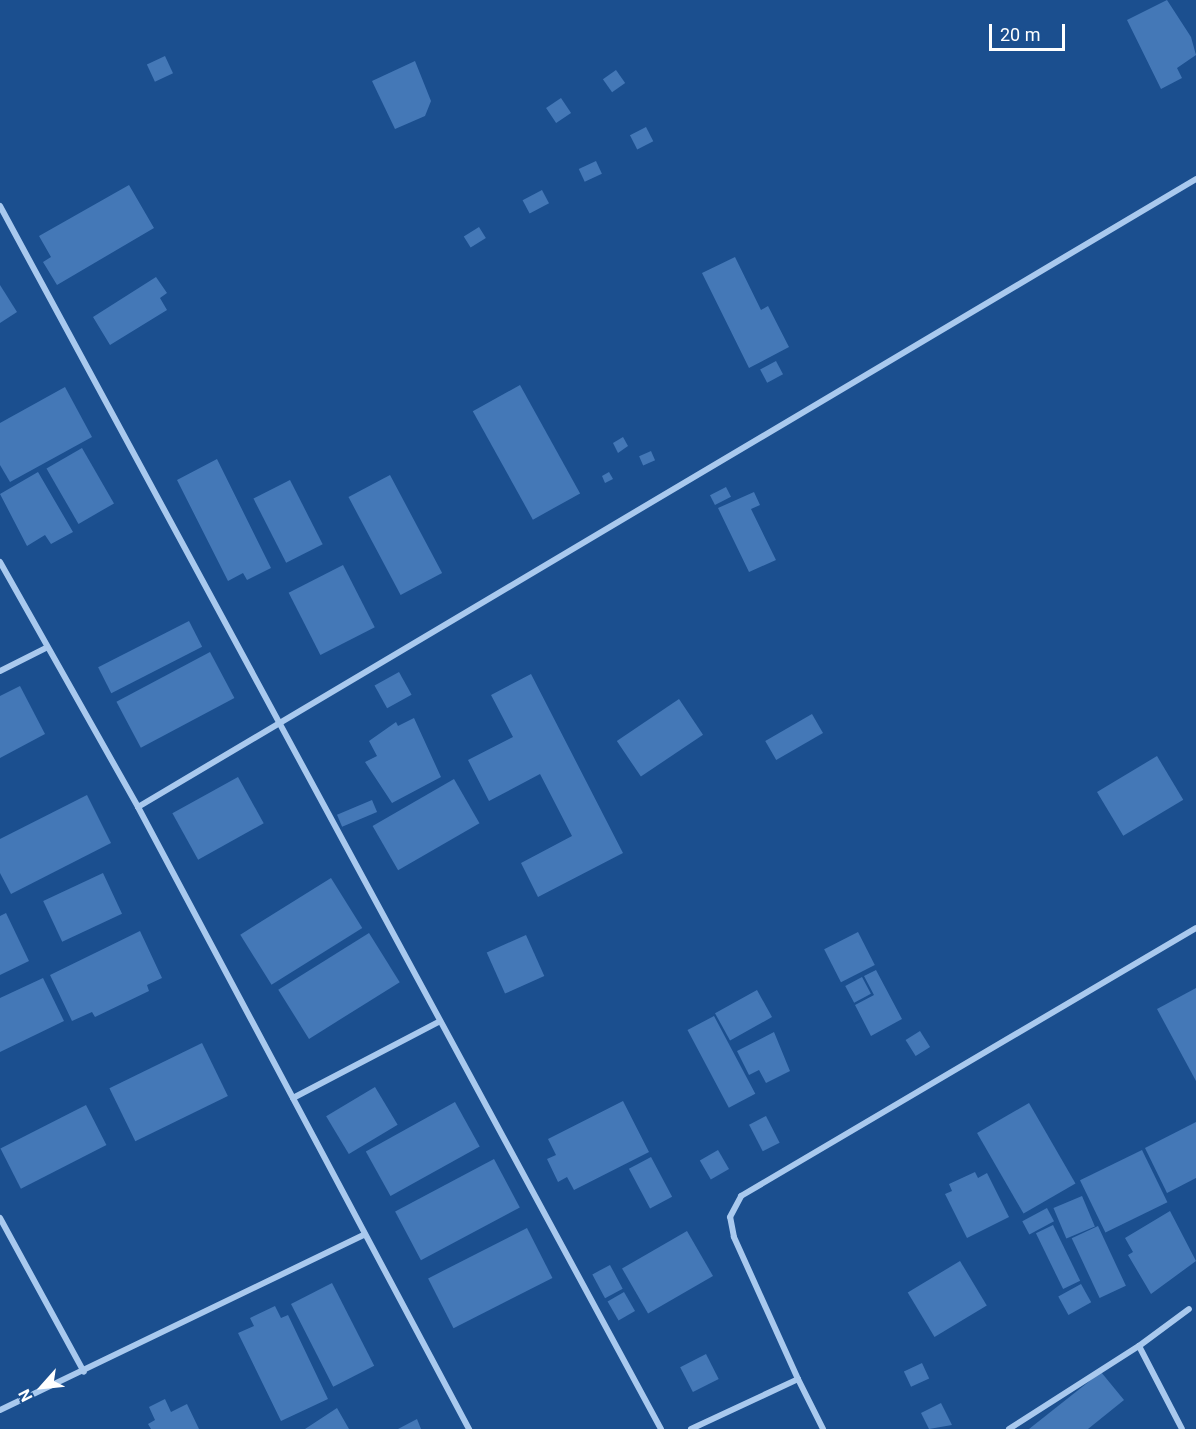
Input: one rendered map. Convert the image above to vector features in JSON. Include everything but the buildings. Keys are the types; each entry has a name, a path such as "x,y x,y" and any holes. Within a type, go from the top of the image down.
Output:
{"street":[{"path":"138,807 1196,179"},
{"path":"0,206 661,1429"},
{"path":"0,562 46,648 138,807 469,1429"},
{"path":"0,671 46,648"},
{"path":"823,1429 734,1238 730,1217 741,1196 1196,928"},
{"path":"293,1098 440,1021"},
{"path":"0,1218 84,1372"},
{"path":"0,1410 84,1372 364,1235"},
{"path":"1009,1429 1139,1346 1189,1310"},
{"path":"1139,1346 1182,1429"},
{"path":"691,1429 798,1379"}]}
